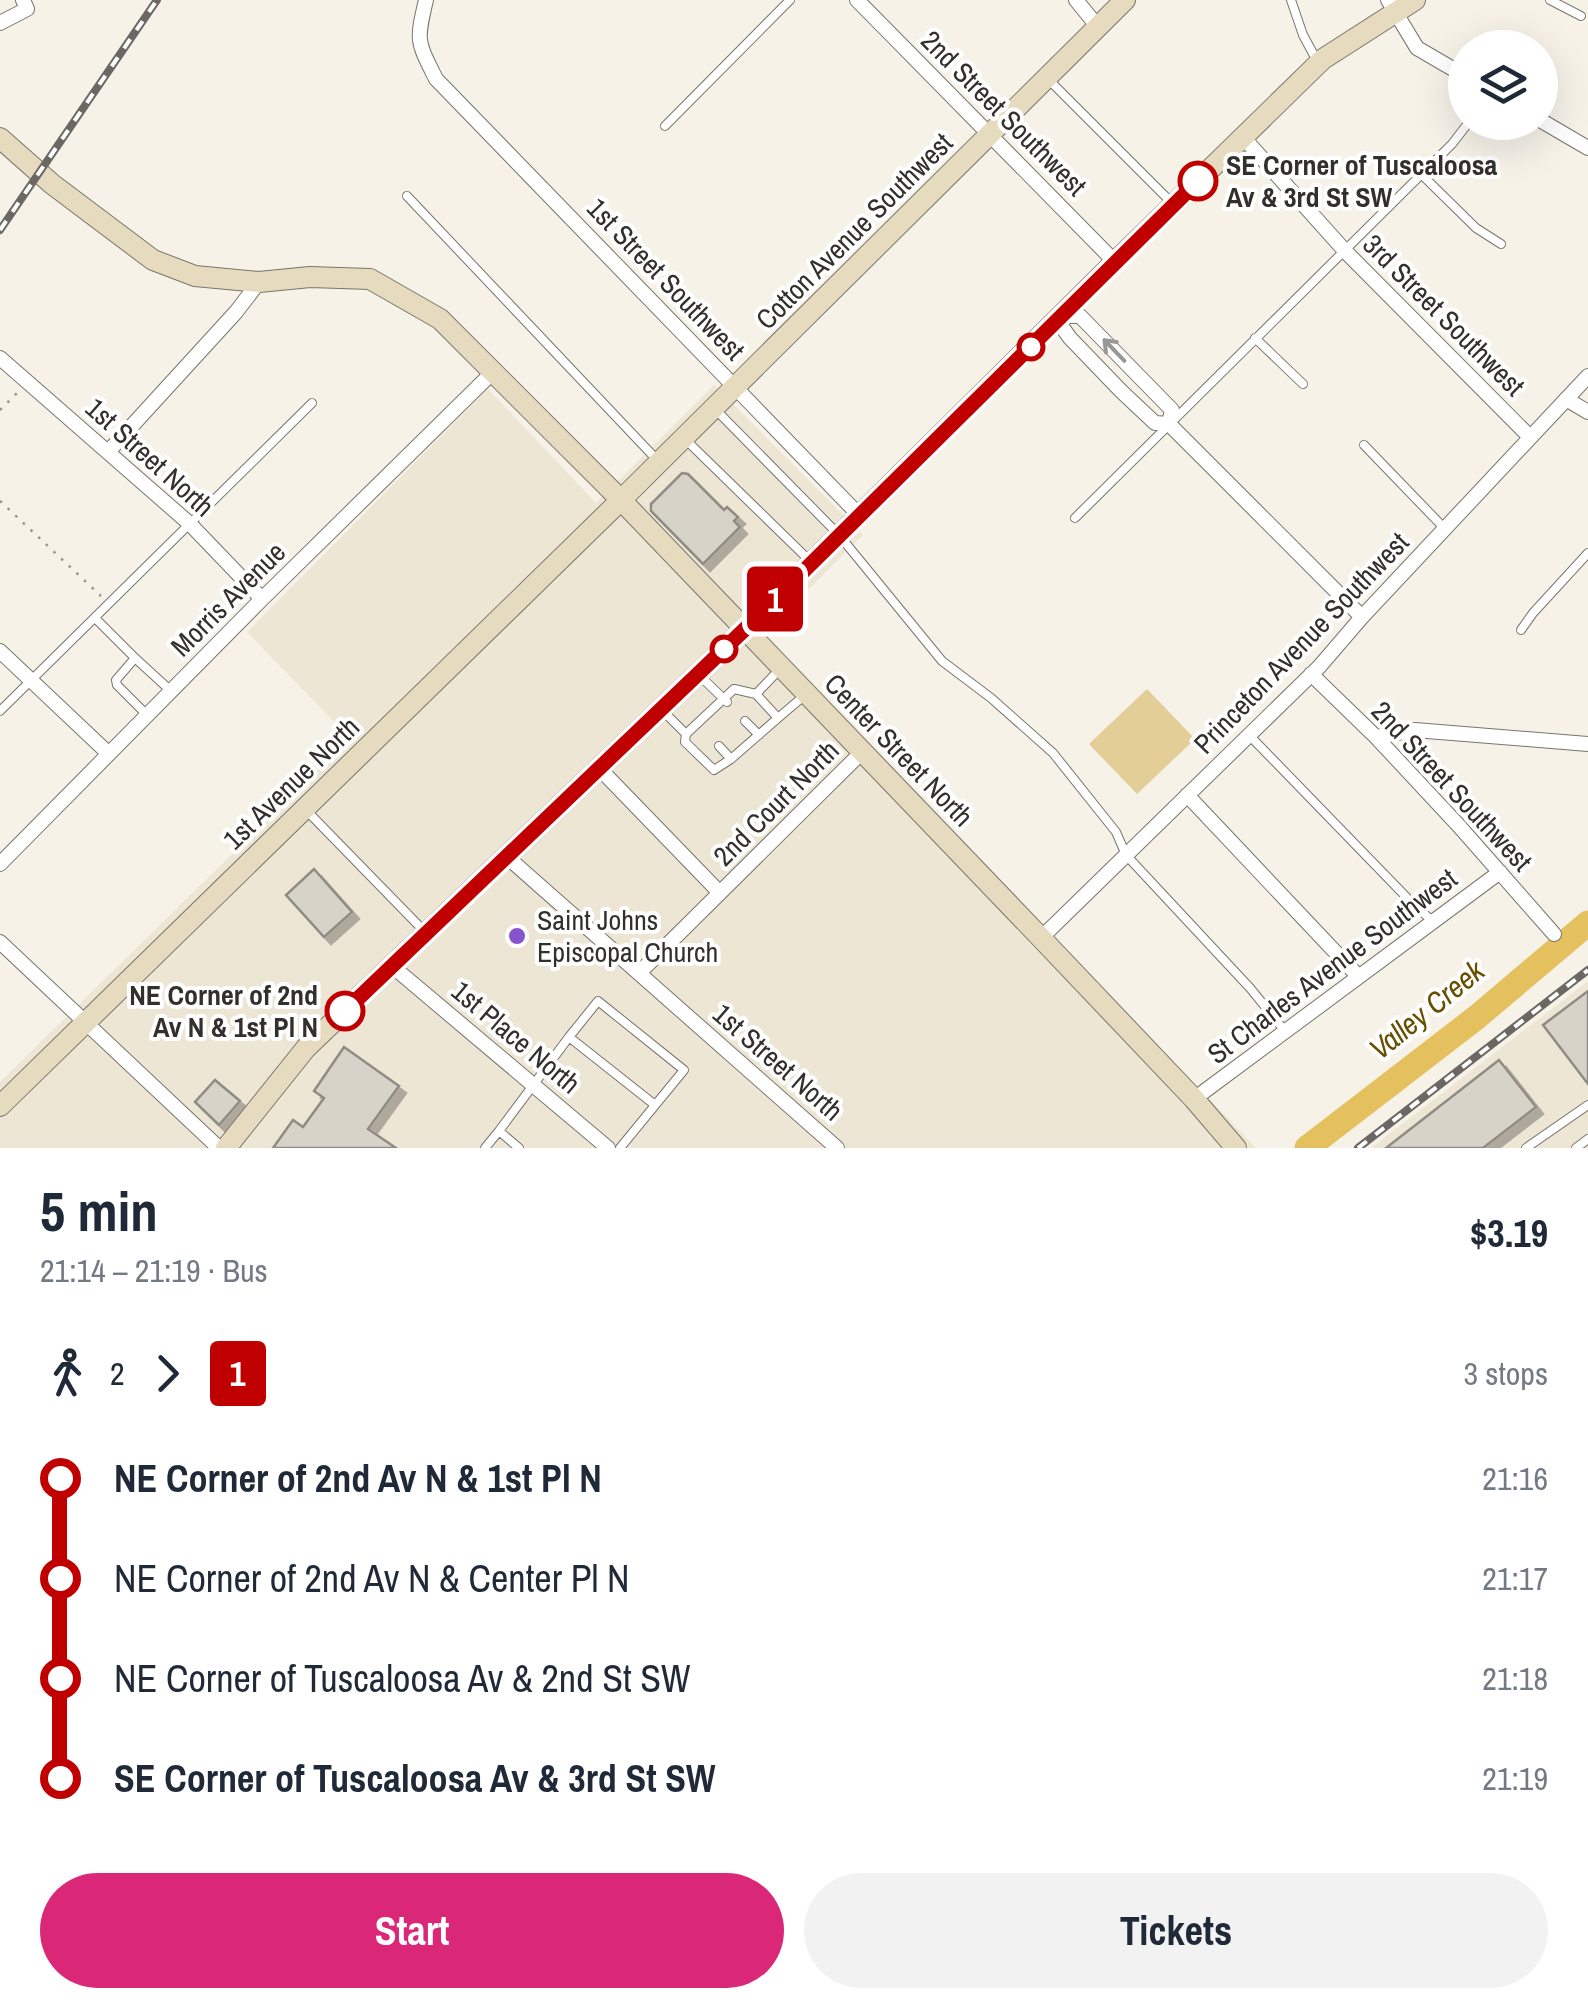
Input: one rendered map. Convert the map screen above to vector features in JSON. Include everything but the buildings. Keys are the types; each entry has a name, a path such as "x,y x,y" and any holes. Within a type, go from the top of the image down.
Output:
{"street":[{"name":"1st Street Southwest","path":"426,0 419,44 436,79 859,515"},
{"name":"2nd Street Southwest","path":"858,0 1115,262"},
{"path":"1076,0 1098,27"},
{"name":"Cotton Avenue Southwest","path":"621,500 1125,0"},
{"path":"226,1148 306,1048 744,630 1318,63 1391,6 1415,0"},
{"path":"0,23 25,5"},
{"path":"1391,6 1417,48 1448,66"},
{"path":"1558,130 1588,148"},
{"name":"3rd Street Southwest","path":"1243,137 1345,251 1530,437"},
{"name":"Center Street North","path":"0,138 52,184 153,260 194,276 259,282 310,277 370,280 440,319 621,500 1042,938 1236,1148"},
{"path":"108,452 259,282"},
{"path":"1062,316 1080,316 1172,410 1170,424"},
{"path":"1062,316 1062,328 1122,392 1155,423 1170,424 1362,617"},
{"name":"1st Street North","path":"0,358 190,524 262,599"},
{"name":"Morris Avenue","path":"0,864 493,372"},
{"name":"Princeton Avenue Southwest","path":"1042,938 1311,674 1588,376"},
{"name":"3rd Street Southwest","path":"1566,399 1588,412"},
{"name":"1st Avenue North","path":"0,1106 621,500"},
{"path":"0,651 108,753"},
{"name":"2nd Street Southwest","path":"1311,674 1376,738 1554,934"},
{"path":"1376,738 1415,730 1588,744"},
{"name":"2nd Court North","path":"639,973 862,752"},
{"path":"598,767 720,894"},
{"path":"1187,795 1358,976"},
{"name":"1st Street North","path":"506,856 837,1148"},
{"name":"St Charles Avenue Southwest","path":"1194,1100 1500,872"},
{"path":"0,942 218,1148"},
{"name":"1st Place North","path":"392,966 608,1148"}],"lane":[{"path":"665,126 790,0"},
{"path":"1291,0 1318,63"},
{"path":"1550,0 1581,16"},
{"path":"1047,78 1174,204"},
{"path":"1075,518 1455,140"},
{"path":"1421,174 1476,228 1501,244"},
{"path":"407,196 659,462"},
{"path":"1254,338 1304,384"},
{"path":"0,711 312,403"},
{"path":"714,408 839,535 942,661 1053,753 1116,832 1126,855 1285,1030"},
{"path":"683,438 812,562"},
{"path":"1364,445 1446,530"},
{"path":"1521,630 1588,553"},
{"path":"95,618 171,691"},
{"path":"136,658 118,676 117,684 147,714"},
{"path":"756,694 781,668"},
{"path":"698,674 725,700"},
{"path":"686,734 699,726 734,689 756,694 778,718"},
{"path":"686,734 685,742 714,770 806,694"},
{"path":"661,708 686,734"},
{"path":"745,721 758,736"},
{"path":"1249,735 1434,922"},
{"path":"719,746 731,758"},
{"path":"304,808 426,933"},
{"path":"485,1148 598,1001 684,1070 620,1148"},
{"path":"569,1037 655,1105"},
{"path":"1526,1148 1588,1105"},
{"path":"499,1131 520,1148"},
{"path":"1576,1148 1588,1140"}],"path":[{"path":"0,410 27,382"},
{"path":"0,501 109,604"}],"shaded area":[{"path":"714,385 863,535 765,633 1256,1148 0,1148 0,1082 350,738 247,632 488,389 596,503"},
{"path":"1147,689 1195,739 1137,794 1089,744"},
{"path":"1588,981 1588,1148 1371,1148"}],"waterway":[{"name":"Valley Creek","path":"1307,1148 1477,1017 1588,923"}],"railway":[{"path":"0,230 157,0"},
{"path":"1358,1148 1588,970"}],"bus line":[{"name":"1","path":"345,1011 744,630 1198,181"}],"place":[{"name":"SE Corner of Tuscaloosa Av & 3rd St SW","path":"1198,181"},
{"name":"Saint Johns Episcopal Church","path":"517,936"},
{"name":"NE Corner of 2nd Av N & 1st Pl N","path":"345,1011"}]}
